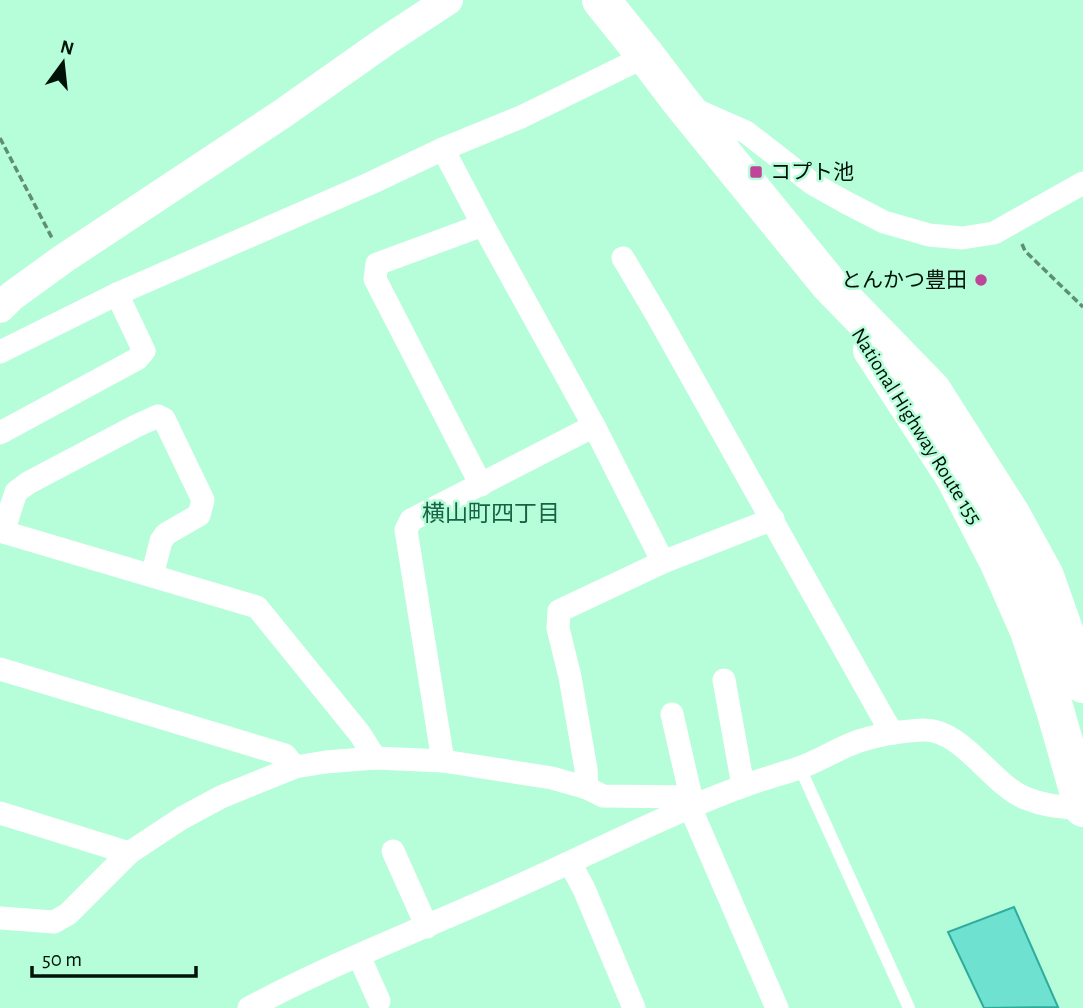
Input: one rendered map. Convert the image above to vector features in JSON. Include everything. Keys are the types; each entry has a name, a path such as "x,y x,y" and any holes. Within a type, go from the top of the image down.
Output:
{"highway":[{"name":"National Highway Route 155","path":"601,0 829,284 932,390 1011,514 1045,576 1080,666"},
{"name":"National Highway Route 155","path":"829,284 955,478 999,563 1028,631 1055,710 1083,808"}],"street":[{"path":"0,309 12,296 63,258 282,114 448,0"},
{"path":"0,352 117,294 521,117 646,56"},
{"path":"681,102 746,132 813,184 884,222 929,235 962,238 994,233 1083,183"},
{"path":"443,149 482,225 594,426 663,562"},
{"path":"481,485 375,279 377,264 482,225"},
{"path":"622,258 894,733"},
{"path":"0,433 137,359 144,351 117,294"},
{"path":"152,576 166,534 199,515 203,500 164,419 158,416 28,482 16,492 1,532 257,607 360,734 375,758"},
{"path":"443,761 406,530 411,520 594,426"},
{"path":"587,788 570,677 558,628 559,611 663,562 773,519"},
{"path":"0,669 285,755 295,767"},
{"path":"723,680 743,786"},
{"path":"672,714 690,802 777,1008"},
{"path":"249,1008 297,983 570,863 690,802 800,768 859,741 924,729 938,733 965,748 1008,788 1026,799 1064,808 1083,808 1083,814"},
{"path":"0,918 54,922 68,914 129,853 182,818 295,767 375,758 443,761 552,778 587,788 603,796 690,802"},
{"path":"0,813 129,853"},
{"path":"393,851 427,927"},
{"path":"570,863 584,889 634,1008"},
{"path":"359,956 379,1001"}],"lane":[{"path":"800,768 909,1008"}],"path":[{"path":"0,138 63,258"},
{"path":"1011,223 1025,251 1083,307"}],"building":[{"path":"1014,907 1058,1007 984,1008 948,932"}],"place":[{"name":"コプト池","path":"756,172"},
{"name":"とんかつ豊田","path":"981,280"}],"district":[{"name":"横山町四丁目","path":"491,513"}]}
